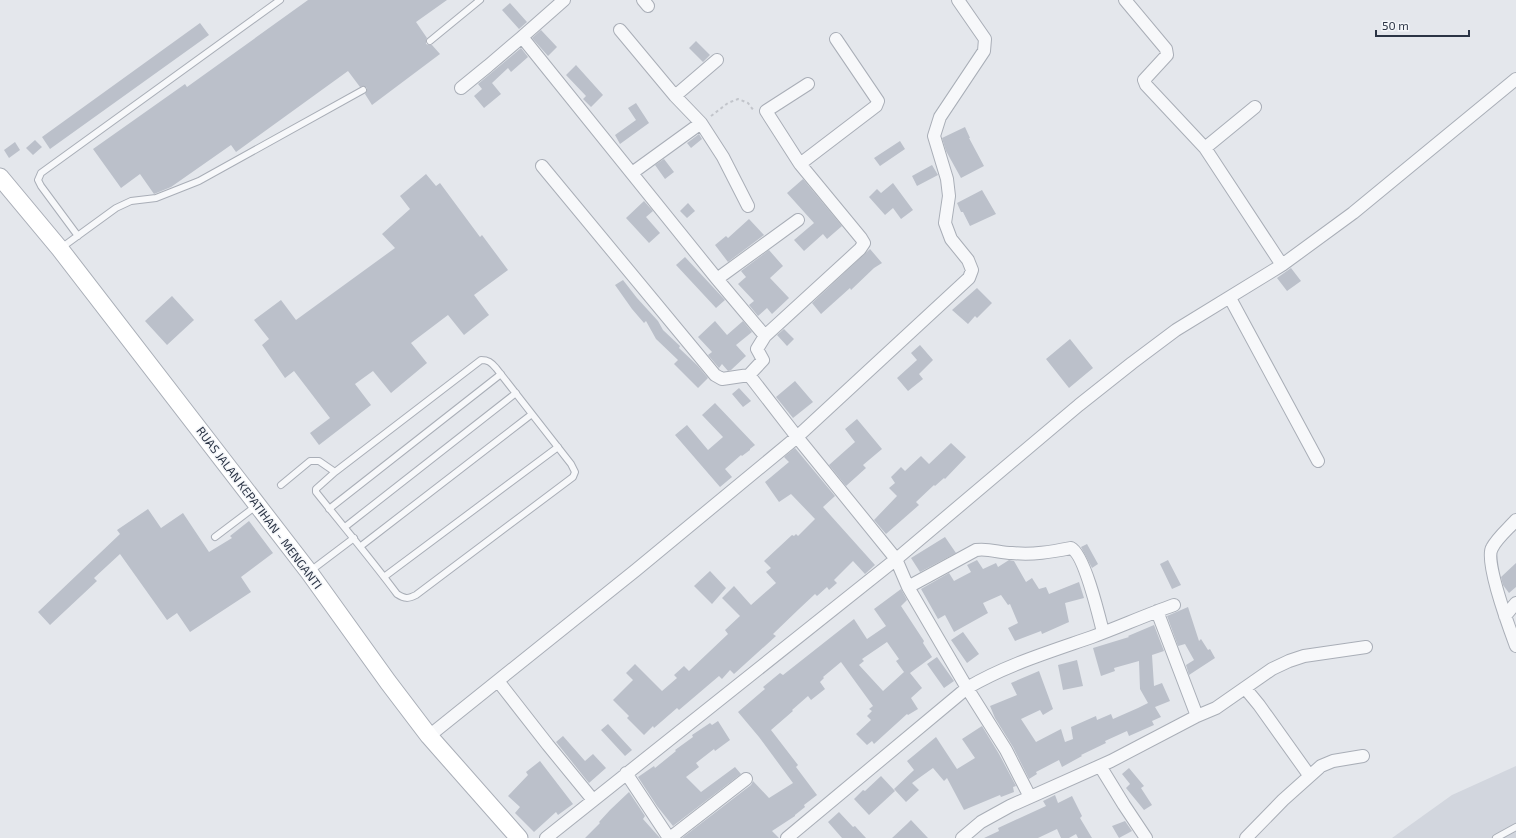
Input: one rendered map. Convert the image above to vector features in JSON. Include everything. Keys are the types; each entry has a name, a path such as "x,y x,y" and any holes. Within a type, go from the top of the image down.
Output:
{"main road":[{"name":"RUAS JALAN KEPATIHAN - MENGANTI","path":"0,177 60,249 309,572 388,682 429,736 519,838"}],"street":[{"path":"461,88 564,0"},
{"path":"429,736 636,570 797,437 969,278 972,270 968,260 951,239 945,223 949,196 948,185 934,136 940,117 984,50 985,38 958,0"},
{"path":"1125,0 1166,49 1167,55 1144,80 1146,85 1206,148 1282,265"},
{"path":"620,30 675,96 701,124 723,157 748,206"},
{"path":"522,37 717,279 765,336"},
{"path":"800,164 876,106 878,101 836,39"},
{"path":"675,96 717,60"},
{"path":"546,838 896,559 1079,405 1132,363 1176,330 1282,265 1365,203 1516,80"},
{"path":"542,166 715,375 722,379 749,375 763,360 757,349 765,336 860,249 864,243 862,238 800,164 766,111 808,84"},
{"path":"1206,148 1255,107"},
{"path":"632,173 701,124"},
{"path":"717,279 798,220"},
{"path":"1230,298 1318,461"},
{"path":"749,375 896,559 908,587 967,688 1006,750 1030,797"},
{"path":"1516,520 1492,548 1489,558 1504,616 1516,646"},
{"path":"908,587 976,550 985,549 1007,553 1040,554 1071,548 1077,552 1089,581 1103,632"},
{"path":"1504,616 1516,603"},
{"path":"786,838 967,688 1013,665 1174,605"},
{"path":"1157,611 1197,716"},
{"path":"962,838 982,822 1010,806 1100,766 1197,716 1216,708 1272,669 1304,656 1366,647"},
{"path":"498,681 548,746 593,800"},
{"path":"1245,688 1310,775"},
{"path":"1246,838 1310,775 1327,763 1363,756"},
{"path":"1100,766 1146,838"},
{"path":"626,773 670,838 746,779"}],"lane":[{"path":"78,236 41,186 38,180 41,173 280,0"},
{"path":"430,41 480,0"},
{"path":"60,249 116,208 131,201 156,198 199,181 363,90"},
{"path":"481,360 491,362 516,393 571,464 575,472 573,477 570,481 416,595 408,599 402,598 397,594 361,546 329,509 316,490 317,487 481,360"},
{"path":"329,509 501,374"},
{"path":"345,527 516,393"},
{"path":"361,546 532,414"},
{"path":"384,577 558,447"},
{"path":"281,485 310,460 319,461 335,472"},
{"path":"215,537 257,505"},
{"path":"309,572 354,538"},
{"path":"1496,838 1516,827"}],"path":[{"path":"701,124 728,103 738,99 748,103 758,114 766,111"}],"shaded area":[{"path":"1516,766 1516,838 1392,838 1452,795"}],"building":[{"path":"308,0 447,0 416,22 427,38 426,44 432,45 440,54 372,105 365,94 367,88 363,86 360,87 348,71 236,152 231,145 171,187 154,194 140,174 121,188 93,149 185,84 187,87"},
{"path":"510,3 527,22 519,29 502,10"},
{"path":"200,23 209,35 50,149 42,137"},
{"path":"541,30 557,47 548,56 532,38"},
{"path":"696,41 710,55 703,62 689,48"},
{"path":"521,48 528,57 511,72 508,68 492,83 501,94 484,108 474,96 482,89 478,84"},
{"path":"576,65 603,95 591,107 583,99 586,96 566,75"},
{"path":"636,103 649,123 620,144 615,135 636,120 628,108"},
{"path":"965,127 969,138 984,166 961,178 946,151 942,138"},
{"path":"699,134 702,139 691,148 687,143"},
{"path":"35,140 42,147 33,155 26,148"},
{"path":"900,141 905,149 880,166 874,158"},
{"path":"15,142 20,150 9,158 4,150"},
{"path":"664,159 674,172 665,179 655,165"},
{"path":"932,165 938,175 917,186 912,176"},
{"path":"426,174 436,186 440,183 480,237 482,235 508,270 474,295 489,315 464,335 448,315 411,343 427,363 391,393 373,371 355,384 371,405 319,445 310,433 330,418 294,371 285,378 262,345 269,339 254,320 281,300 296,320 395,248 382,234 410,209 400,196"},
{"path":"803,179 842,226 827,239 823,234 804,251 794,240 814,223 787,193"},
{"path":"893,183 913,210 901,219 893,208 885,215 869,197 877,189 881,193"},
{"path":"982,190 996,214 970,226 957,203"},
{"path":"644,201 653,211 646,217 660,233 649,243 626,218"},
{"path":"688,203 695,211 687,218 680,211"},
{"path":"749,219 764,235 728,262 715,245 726,236 728,238"},
{"path":"870,249 882,263 874,268 851,290 850,288 821,314 812,303"},
{"path":"769,250 783,266 770,278 789,298 772,314 767,308 758,316 749,305 754,301 738,284 746,277 741,271"},
{"path":"685,257 725,300 716,308 676,265"},
{"path":"1291,268 1301,281 1287,291 1277,278"},
{"path":"623,280 658,321 663,330 680,346 679,348 708,378 698,388 674,364 678,360 656,339 646,321 644,323 615,285"},
{"path":"977,288 992,303 977,318 975,316 968,324 952,310"},
{"path":"172,296 194,320 167,345 145,321"},
{"path":"715,321 727,335 743,321 752,332 736,345 746,356 728,371 722,364 719,368 708,355 712,352 698,337"},
{"path":"784,329 794,339 787,346 777,335"},
{"path":"1070,339 1093,368 1069,388 1046,359"},
{"path":"920,345 933,360 919,374 923,379 908,391 897,378 917,360 911,353"},
{"path":"795,381 813,402 793,418 776,397"},
{"path":"739,388 751,401 743,407 732,394"},
{"path":"715,403 755,445 725,469 732,477 720,487 675,435 687,425 708,450 723,437 702,415"},
{"path":"857,419 882,449 863,465 866,468 846,486 829,465 855,442 845,429"},
{"path":"951,443 966,457 945,479 944,478 935,486 934,485 916,502 919,505 886,534 874,520 897,496 889,488 895,483 891,477 901,467 905,471 921,456 929,464"},
{"path":"795,448 835,496 823,507 875,565 865,574 853,561 834,580 837,583 829,590 827,587 817,596 815,594 773,634 776,636 734,674 730,670 722,679 719,676 679,710 677,708 654,728 653,726 644,735 627,718 629,716 613,700 633,680 626,673 635,664 662,691 677,678 674,675 684,666 689,671 728,634 725,630 740,616 722,598 734,586 751,605 776,583 766,572 771,568 764,561 792,535 794,536 796,534 798,536 815,519 791,494 779,502 765,482 789,462 784,457"},
{"path":"148,509 161,528 183,513 209,552 232,538 230,536 249,521 273,553 241,577 251,592 190,632 177,613 167,620 120,554 94,578 97,581 50,625 38,612 120,534 117,530"},
{"path":"945,537 956,553 920,572 911,558"},
{"path":"1087,544 1098,564 1092,568 1081,547"},
{"path":"977,560 983,569 996,563 998,567 1009,560 1014,561 1026,582 1032,578 1039,589 1046,587 1049,594 1079,582 1084,598 1065,603 1069,622 1042,634 1041,631 1015,641 1008,628 1018,623 1010,604 1008,605 1001,595 983,603 988,613 954,632 945,615 938,619 921,589 949,573 954,581 971,572 967,565"},
{"path":"1168,560 1181,585 1172,589 1160,564"},
{"path":"1516,563 1516,587 1509,593 1503,585 1501,577"},
{"path":"710,571 726,588 712,604 694,586"},
{"path":"901,589 907,600 901,606 924,641 923,643 932,657 910,673 922,688 911,698 918,709 908,715 907,714 874,744 872,741 867,745 856,734 871,720 867,716 872,711 869,709 873,706 841,662 823,677 824,678 820,682 825,689 811,700 808,696 771,730 798,765 796,767 817,795 804,805 805,807 795,816 772,831 779,838 682,838 751,785 753,781 769,798 793,783 759,737 738,712 765,689 763,687 780,673 783,675 854,619 867,639 886,626 874,609","holes":["887,642 899,659 896,661 904,672 883,691 859,665 864,661 862,659"]},
{"path":"1188,607 1199,641 1201,639 1208,650 1210,649 1215,658 1189,675 1186,665 1194,660 1185,644 1178,646 1167,616"},
{"path":"1154,625 1164,651 1152,655 1154,686 1162,683 1170,701 1155,707 1161,717 1152,721 1154,725 1129,736 1127,731 1105,741 1106,743 1081,755 1082,756 1062,767 1059,760 1036,772 1037,774 1029,779 1013,747 995,718 990,706 1017,695 1011,683 1039,671 1053,709 1043,715 1040,710 1021,719 1036,742 1061,729 1065,742 1073,739 1071,727 1096,716 1097,720 1111,714 1113,719 1138,708 1148,703 1140,689 1139,661 1114,668 1115,671 1101,676 1093,648 1129,637 1128,636"},
{"path":"963,632 979,654 967,663 951,640"},
{"path":"937,657 954,681 944,688 927,664"},
{"path":"1077,660 1083,686 1063,690 1058,665"},
{"path":"718,721 730,740 715,751 714,749 696,763 699,767 686,777 701,792 735,767 741,774 673,826 657,806 638,777 654,766 655,768 676,751 675,750 693,737 692,735 710,723 712,725"},
{"path":"608,724 632,750 625,756 601,730"},
{"path":"982,726 1016,786 1013,787 1014,792 1001,797 1000,795 964,810 947,778 944,781 933,768 912,783 919,790 906,802 894,789 914,770 907,761 936,737 957,769 975,758 962,739"},
{"path":"563,736 585,761 593,754 606,768 589,783 556,742"},
{"path":"540,761 573,804 558,815 556,812 534,832 515,813 520,807 508,796 528,775 526,772"},
{"path":"1129,768 1144,786 1141,788 1152,805 1144,810 1126,788 1130,784 1122,774"},
{"path":"881,776 895,791 869,815 854,799"},
{"path":"629,792 645,816 643,819 660,838 585,838 610,810"},
{"path":"1055,795 1058,803 1072,796 1082,816 1080,818 1092,838 1078,838 1076,834 1069,838 1061,838 1057,829 1038,838 984,838 999,831 998,828 1046,806 1043,801"},
{"path":"839,812 866,838 842,838 828,822"},
{"path":"911,820 928,838 892,838 907,824"},
{"path":"1125,821 1132,831 1119,838 1112,826"}]}
